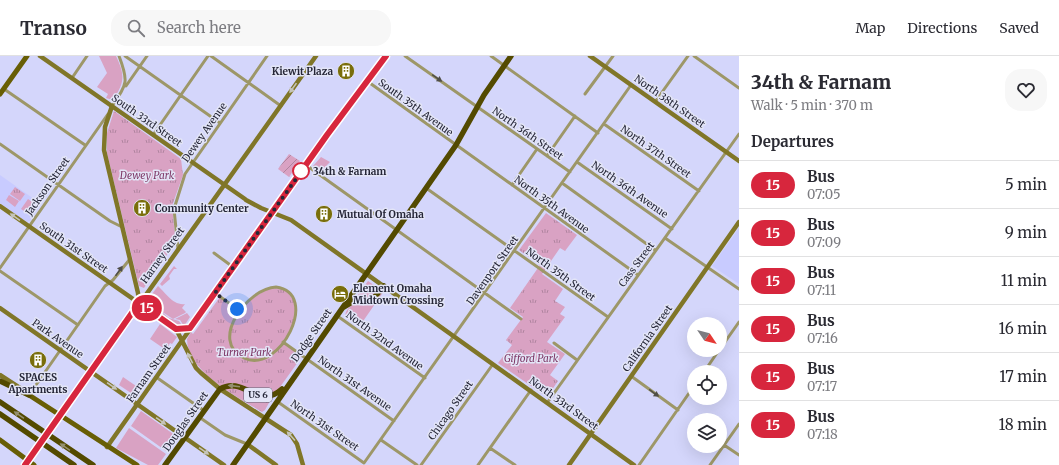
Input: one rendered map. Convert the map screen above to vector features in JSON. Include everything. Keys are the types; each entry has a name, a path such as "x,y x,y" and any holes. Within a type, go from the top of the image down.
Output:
{"highway":[{"name":"Dodge Street","path":"233,465 306,358 456,145 477,107 511,56"},
{"path":"338,313 353,302 373,299 384,286"},
{"name":"US 6","path":"220,389 228,385 236,385 256,395 266,397 278,392 292,379"},
{"path":"0,381 29,395"},
{"name":"Douglas Street","path":"165,465 220,389"},
{"path":"266,397 271,400 271,410"},
{"path":"0,402 93,465"},
{"path":"0,414 74,465"}],"main road":[{"path":"0,94 27,56"},
{"path":"29,395 107,447 137,465"},
{"path":"1,441 26,463 34,465"}],"street":[{"name":"South 33rd Street","path":"40,56 192,163 246,199 261,208 289,218 366,273"},
{"path":"72,78 87,56"},
{"path":"119,56 125,76 125,88"},
{"path":"124,56 220,123"},
{"path":"139,303 138,292 104,150 104,137 108,113 147,56"},
{"path":"153,135 209,56 281,106"},
{"name":"Dewey Avenue","path":"178,249 174,205 185,174 267,56"},
{"name":"Harney Street","path":"26,463 316,56"},
{"name":"Farnam Street","path":"107,447 384,56"},
{"name":"North 36th Street","path":"405,56 570,172"},
{"path":"491,56 598,132"},
{"name":"North 38th Street","path":"590,56 739,161"},
{"path":"585,94 613,56"},
{"path":"656,102 688,56"},
{"path":"694,56 739,88"},
{"name":"South 35th Avenue","path":"367,81 456,145"},
{"name":"Davenport Street","path":"364,463 631,85"},
{"path":"4,89 85,145"},
{"name":"Jackson Street","path":"0,268 108,113"},
{"path":"547,156 575,116"},
{"name":"North 37th Street","path":"604,124 699,191"},
{"name":"Cass Street","path":"547,403 739,134"},
{"path":"0,144 58,185 122,227"},
{"name":"North 35th Avenue","path":"456,145 638,275"},
{"path":"512,185 537,149"},
{"name":"North 36th Avenue","path":"578,162 672,229"},
{"path":"306,165 521,319"},
{"path":"562,183 655,250"},
{"name":"North 35th Street","path":"426,188 608,317"},
{"name":"South 31st Street","path":"0,206 176,329"},
{"name":"California Street","path":"569,465 739,222"},
{"path":"666,238 739,289"},
{"path":"215,254 234,267"},
{"path":"0,375 29,395 109,282 130,259"},
{"path":"0,271 78,325"},
{"name":"North 33rd Street","path":"366,273 634,465"},
{"path":"276,287 287,291 294,299 296,309 293,324 283,342 274,353 264,359 252,361 241,356 232,346 230,335 232,324 250,299 265,289 276,287"},
{"path":"215,293 240,311"},
{"name":"Park Avenue","path":"0,308 224,465"},
{"name":"North 32nd Avenue","path":"338,313 424,378"},
{"path":"727,340 739,322"},
{"path":"190,328 176,329 197,370 220,389 266,417 294,438 303,465"},
{"name":"North 31st Avenue","path":"283,342 394,421"},
{"path":"554,343 577,360"},
{"name":"Chicago Street","path":"421,465 493,363"},
{"path":"631,376 678,410"},
{"path":"156,377 204,410"},
{"path":"478,465 531,390"},
{"path":"639,465 687,396"},
{"name":"North 31st Street","path":"277,401 364,463"},
{"path":"199,417 225,435 247,444 276,465"},
{"path":"727,441 739,424"},
{"path":"381,440 417,465"},
{"path":"727,447 739,455"},
{"path":"490,448 510,464 515,465"},
{"path":"710,465 718,453"}],"shaded area":[{"path":"0,175 41,204 30,221 27,222 0,203"},
{"path":"739,228 739,284 712,266"}],"green space":[{"path":"99,56 116,56 121,68 122,83 113,100 106,98 108,94 97,87 107,73"},
{"name":"Dewey Park","path":"114,111 181,159 183,175 172,206 175,236 173,246 144,288 139,286 107,153 107,133"},
{"path":"289,154 300,161 289,177 278,169"},
{"path":"321,157 330,162 323,169 328,173 326,175 313,166"},
{"path":"15,187 25,194 20,201 10,194"},
{"path":"9,195 19,201 15,207 6,200"},
{"path":"28,199 34,203 27,213 21,209"},
{"name":"Gifford Park","path":"546,213 577,235 565,251 560,248 542,274 563,289 555,301 565,307 560,314 565,317 547,342 565,354 550,375 558,381 547,397 498,363 512,345 506,340 523,317 510,308 540,265 519,250"},
{"path":"174,266 177,269 174,269 169,276 170,279 162,286 160,284"},
{"path":"368,281 378,288 374,298 355,299"},
{"path":"158,286 173,301 185,304 182,308 186,312 173,319 155,307 149,298"},
{"name":"Turner Park","path":"272,287 287,291 296,304 293,324 284,342 303,355 265,410 262,412 228,391 204,373 195,362 189,351 187,339 191,332 193,334 220,297 240,311 250,299"},
{"path":"383,291 359,327 345,317 346,312 352,305 376,299"},
{"path":"148,301 169,318 179,321 183,327 181,328 156,311"},
{"path":"187,313 190,317 184,326 180,320 175,319"},
{"path":"160,324 177,337 172,344 170,343 166,350 150,339"},
{"path":"123,377 139,388 134,395 119,385"},
{"path":"141,411 176,436 166,451 131,426"},
{"path":"129,428 166,454 158,465 148,465 116,448"}],"bus line":[{"name":"15","path":"25,465 139,303 176,329 183,330 190,328 327,135 386,56"}],"place":[{"name":"Kiewit Plaza","path":"346,71"},
{"name":"34th & Farnam","path":"301,171"},
{"name":"Community Center","path":"142,208"},
{"name":"Mutual Of Omaha","path":"324,214"},
{"name":"Element Omaha Midtown Crossing","path":"340,294"},
{"name":"SPACES Apartments","path":"38,360"}],"route":[{"path":"237,309 215,293 303,169 301,171"}]}
